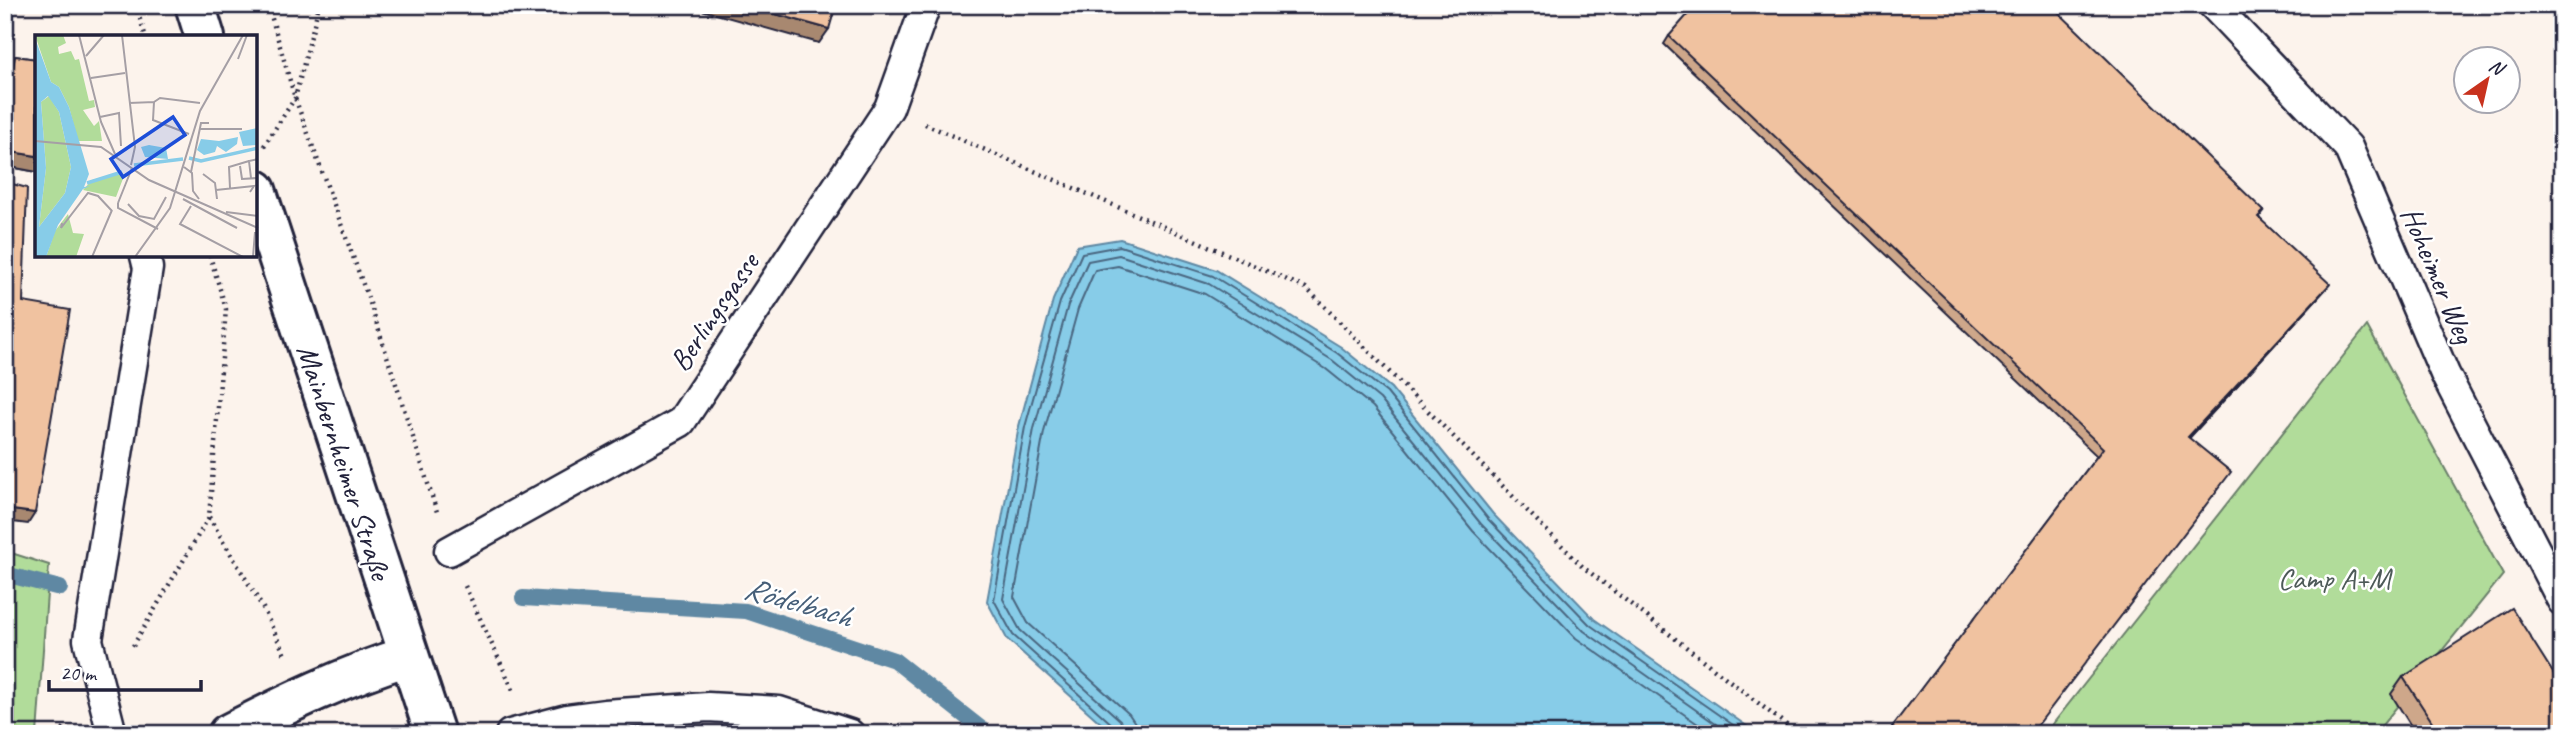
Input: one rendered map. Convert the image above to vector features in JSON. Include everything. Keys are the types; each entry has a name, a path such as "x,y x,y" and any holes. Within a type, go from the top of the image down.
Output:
{"main road":[{"path":"195,5 204,35"},
{"name":"Mainbernheimer Straße","path":"257,193 435,734"},
{"path":"228,734 303,695 357,672 408,656"}],"lane":[{"name":"Berlingsgasse","path":"449,551 681,422 889,108 926,5"},
{"name":"Hoheimer Weg","path":"2213,5 2348,147 2445,374 2562,600"},
{"path":"112,734 88,640 148,268 145,257"},
{"path":"520,731 567,719 605,714 719,708 779,710 850,734"}],"path":[{"path":"135,5 145,35"},
{"path":"268,5 295,98 372,306 449,551 520,731"},
{"path":"262,150 295,98 319,5"},
{"path":"889,108 1306,289 1583,567 1798,734"},
{"path":"58,734 113,680 209,517 226,309 210,257"},
{"path":"209,517 263,608 303,695"}],"green space":[{"name":"Camp A+M","path":"2367,326 2503,575 2375,734 2045,734"},
{"path":"5,551 49,565 37,734 5,734"}],"water":[{"path":"1120,239 1216,270 1341,347 1391,388 1493,514 1594,619 1758,734 1113,734 1007,639 987,601 1019,426 1053,300 1077,246"}],"building":[{"path":"743,5 836,5 829,29"},
{"path":"1696,5 2051,5 2264,211 2258,217 2330,284 2188,437 2231,472 2031,734 1901,734 1892,727 2103,448 1669,36"},
{"path":"15,56 35,59 35,156 5,151 5,113"},
{"path":"5,182 27,188 23,302 70,310 35,513 5,509"},
{"path":"2512,608 2562,687 2562,734 2515,734 2512,731 2507,734 2440,734 2403,677"}],"waterway":[{"name":"Rödelbach","path":"5,574 60,588"},
{"name":"Rödelbach","path":"523,598 746,611 894,660 988,734"}]}
